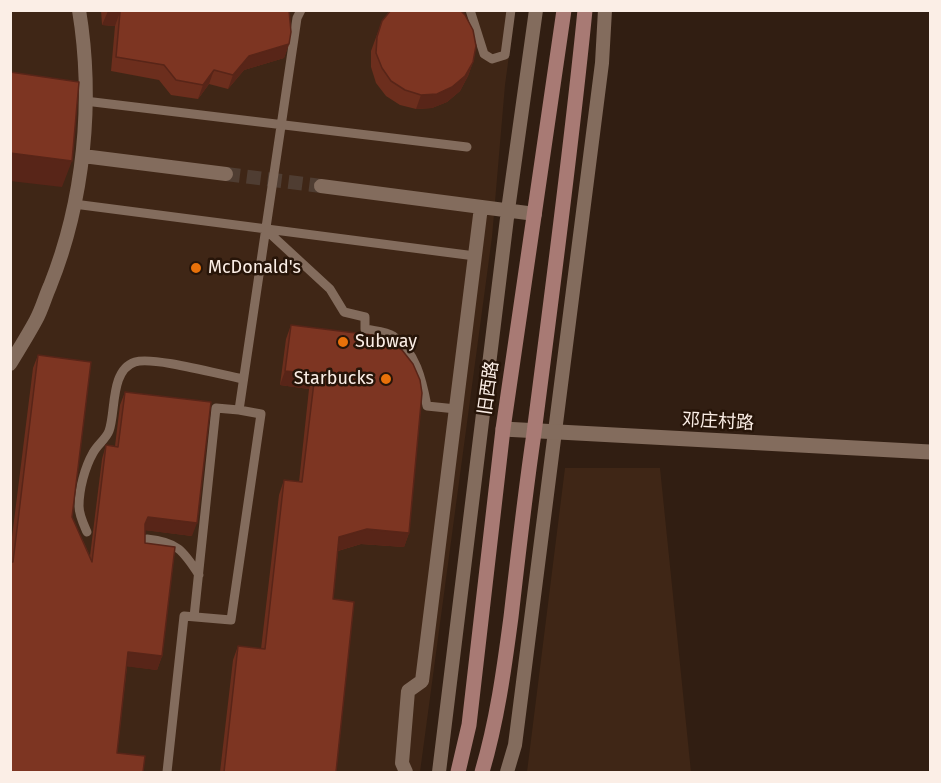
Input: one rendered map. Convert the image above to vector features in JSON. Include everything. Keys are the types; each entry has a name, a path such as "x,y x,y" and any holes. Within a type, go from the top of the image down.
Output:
{"main road":[{"name":"旧西路","path":"458,772 470,725 503,429 564,10"},
{"path":"482,772 493,737 502,687 570,159 585,10"}],"street":[{"path":"10,364 41,309 56,269 74,204 83,156 85,101 79,10"},
{"path":"239,410 297,18 302,10"},
{"path":"470,10 484,54 492,59 505,55 511,10"},
{"path":"440,772 508,210 536,10"},
{"path":"507,772 515,745 602,63 605,10"},
{"path":"85,101 466,147"},
{"path":"83,156 226,174"},
{"path":"321,186 535,213"},
{"path":"74,204 475,256"},
{"path":"406,772 402,763 408,691 422,681 481,207"},
{"path":"265,229 330,289 345,312 365,317 365,328 392,335 410,353 421,378 427,406 456,410"},
{"path":"87,532 79,505 87,466 94,450 109,433 117,385 124,369 136,362 170,363 243,379"},
{"path":"167,772 184,616 194,617 231,620 261,414 216,408 194,617"},
{"name":"邓庄村路","path":"503,429 930,452"},
{"path":"147,539 163,541 178,547 199,575"}],"shaded area":[{"path":"10,11 515,11 505,85 492,237 420,772 11,772"},
{"path":"565,468 660,468 691,772 527,772"}],"building":[{"path":"108,10 289,10 291,32 289,44 249,56 233,75 214,70 203,85 176,80 164,65 116,57 120,12"},
{"path":"391,10 460,10 473,30 476,46 473,62 465,76 452,87 437,94 421,95 405,90 391,81 376,53 377,37 382,21"},
{"path":"10,72 79,82 72,161 10,153"},
{"path":"291,325 372,335 402,350 413,364 420,380 422,393 409,533 367,529 339,537 333,599 354,602 336,772 224,772 238,646 265,649 284,480 302,482 315,374 285,371"},
{"path":"38,355 91,362 72,517 92,562 106,445 118,447 125,392 211,402 197,523 148,517 145,524 145,543 175,547 162,656 128,652 117,753 145,756 143,772 10,772 10,562 13,562"}],"tunnel":[{"path":"226,174 321,186"}],"place":[{"name":"McDonald's","path":"196,268"},
{"name":"Subway","path":"343,342"},
{"name":"Starbucks","path":"386,379"}]}
